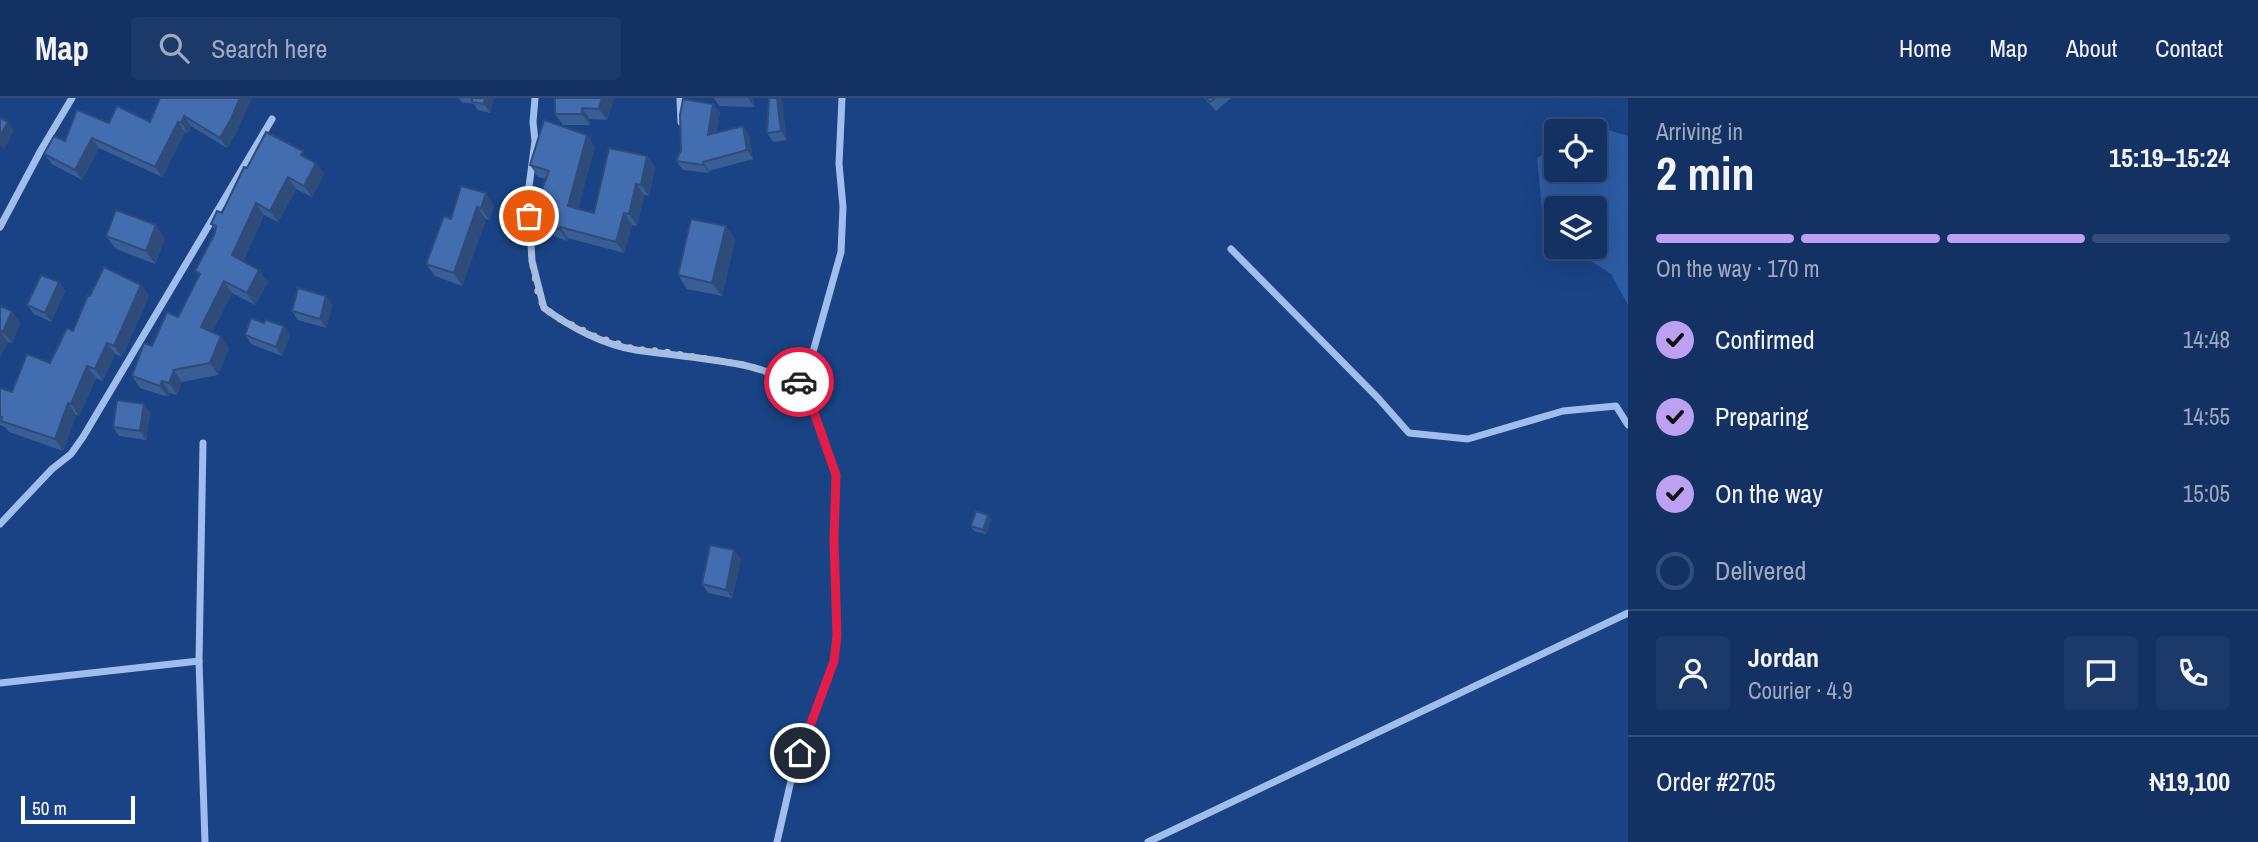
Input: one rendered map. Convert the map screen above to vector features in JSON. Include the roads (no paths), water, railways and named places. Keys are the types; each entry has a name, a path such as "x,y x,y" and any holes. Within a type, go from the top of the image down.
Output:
{"street":[{"path":"0,227 72,98"},
{"path":"535,98 535,141 528,194 532,261 544,308 594,336 634,349 745,365 804,384"},
{"path":"680,98 681,134"},
{"path":"778,842 792,776 834,661 837,636 834,540 836,475 804,384 841,252 843,207 839,164 842,98"},
{"path":"0,524 52,469 71,454 83,437 272,119"},
{"path":"1231,249 1409,433 1468,439 1563,411 1616,406 1628,425"},
{"path":"203,443 199,662 205,842"},
{"path":"1148,842 1628,613"},
{"path":"0,683 199,662"}]}
